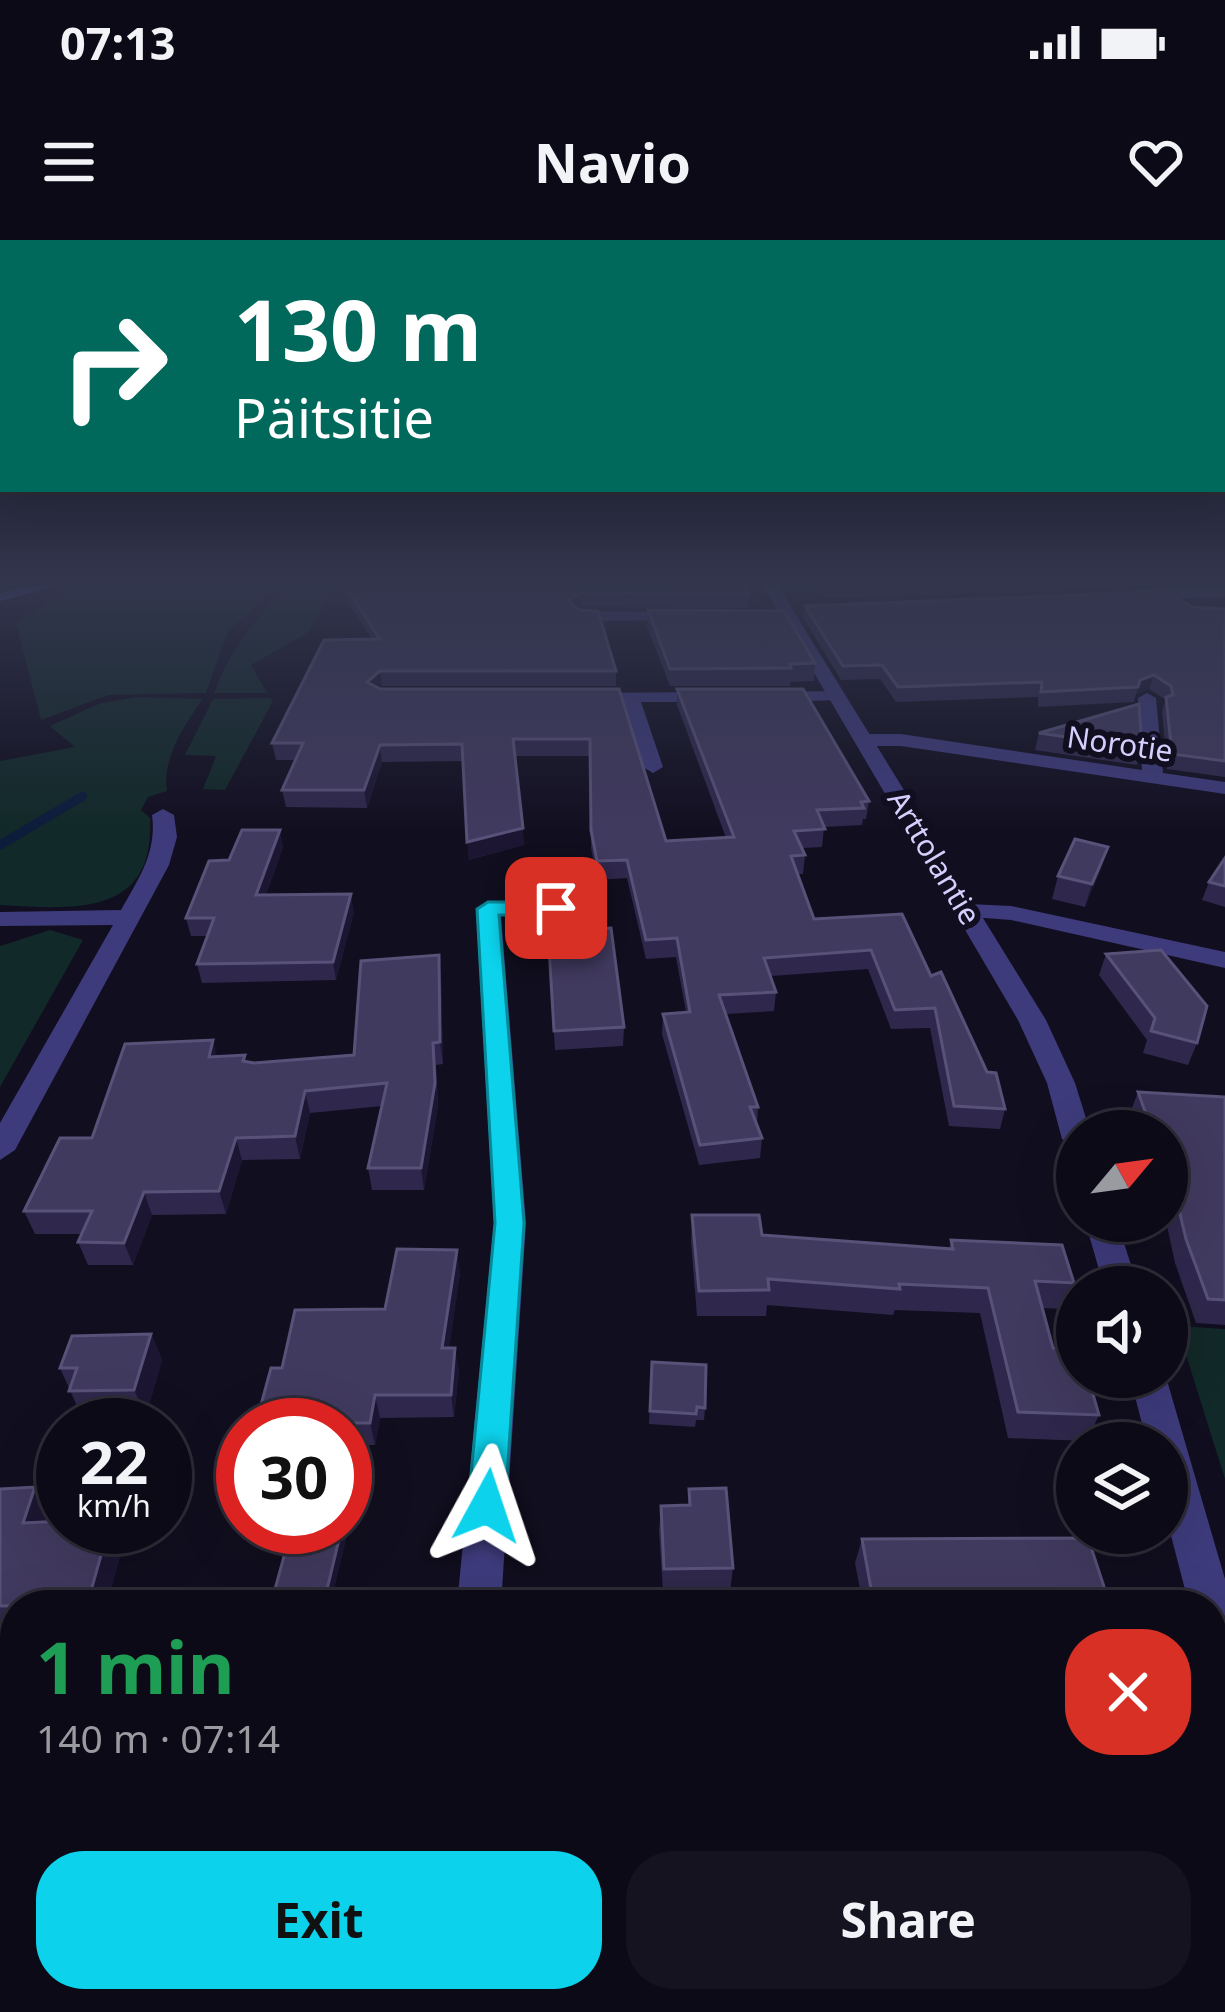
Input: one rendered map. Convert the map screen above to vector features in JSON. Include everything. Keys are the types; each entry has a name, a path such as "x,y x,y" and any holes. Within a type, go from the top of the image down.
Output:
{"street":[{"name":"Arttolantie","path":"820,669 1032,1020 1068,1110"},
{"path":"756,697 836,696"},
{"path":"630,697 653,767"},
{"path":"570,698 735,697"},
{"path":"1147,698 1153,778"},
{"name":"Norotie","path":"864,740 901,740 1225,788"},
{"path":"0,1150 164,850 163,815"},
{"path":"480,1590 509,1223 488,909 556,908"},
{"path":"968,911 1011,913 1225,961"},
{"path":"0,919 128,917"},
{"path":"1188,1524 1206,1590"}],"green space":[{"path":"28,669 215,669 206,693 108,695 41,720"},
{"path":"225,669 253,669 267,693 214,693"},
{"path":"137,697 203,699 171,754 167,791 148,797 141,810 150,818 148,851 139,874 124,891 81,906 0,905 0,761 75,747 50,726 101,703"},
{"path":"213,699 273,701 225,790 203,789 216,756 185,755"},
{"path":"50,930 83,940 0,1087 0,946"},
{"path":"1188,1327 1225,1329 1225,1479 1188,1361"}],"building":[{"path":"310,669 615,669 380,671 367,682 380,689 619,689 666,841 734,837 677,689 803,689 869,801 861,802 864,808 817,810 825,829 794,831 805,855 791,856 814,919 902,914 931,976 941,972 987,1072 996,1073 1005,1109 954,1106 935,1008 895,1010 871,950 764,958 776,992 719,995 758,1107 750,1107 762,1138 700,1145 663,1014 690,1012 677,938 646,940 627,860 597,861 591,830 590,739 513,739 523,828 467,842 462,744 380,745 364,790 282,790 303,743 272,743"},
{"path":"885,669 1225,669 1225,761 1172,754 1166,697 1173,695 1171,686 1154,675 1140,680 1138,687 1041,692 1042,682 898,687"},
{"path":"1139,704 1142,748 1039,733"},
{"path":"242,830 280,830 256,895 351,894 333,962 197,964 214,918 186,918 209,861 229,860"},
{"path":"1075,839 1108,847 1092,884 1058,876"},
{"path":"1225,858 1225,886 1209,882"},
{"path":"611,928 624,1027 554,1031 548,930"},
{"path":"1161,950 1207,1006 1197,1043 1151,1031 1155,1018 1106,954"},
{"path":"439,955 440,1042 433,1043 435,1083 421,1168 368,1168 387,1083 305,1091 295,1136 236,1138 219,1191 144,1192 124,1243 78,1242 92,1211 24,1211 60,1138 92,1138 125,1044 213,1040 209,1057 245,1055 243,1061 254,1063 354,1055 361,961"},
{"path":"1138,1092 1225,1097 1225,1300 1208,1299 1187,1242 1188,1110 1144,1110"},
{"path":"692,1215 759,1215 762,1235 953,1249 951,1240 1062,1245 1069,1266 1056,1266 1056,1282 1035,1281 1056,1348 1056,1398 1094,1398 1099,1415 1018,1412 988,1288 899,1284 900,1289 768,1279 769,1290 699,1291"},
{"path":"397,1249 457,1250 442,1348 455,1348 451,1395 375,1395 372,1412 372,1398 263,1398 271,1368 282,1368 295,1310 385,1309"},
{"path":"151,1334 134,1390 69,1391 77,1368 60,1368 72,1336"},
{"path":"652,1362 706,1365 705,1408 697,1407 696,1414 650,1411"},
{"path":"35,1487 23,1523 36,1522 36,1554 101,1554 91,1590 0,1590 0,1489"},
{"path":"726,1488 733,1568 664,1569 661,1506 690,1505 689,1489"},
{"path":"1056,1538 1056,1554 1093,1554 1105,1590 871,1590 862,1539"},
{"path":"285,1554 336,1554 327,1590 275,1590"}],"waterway":[{"path":"0,845 83,796"}],"route":[{"path":"487,1506 509,1223 488,909 556,908"}]}
